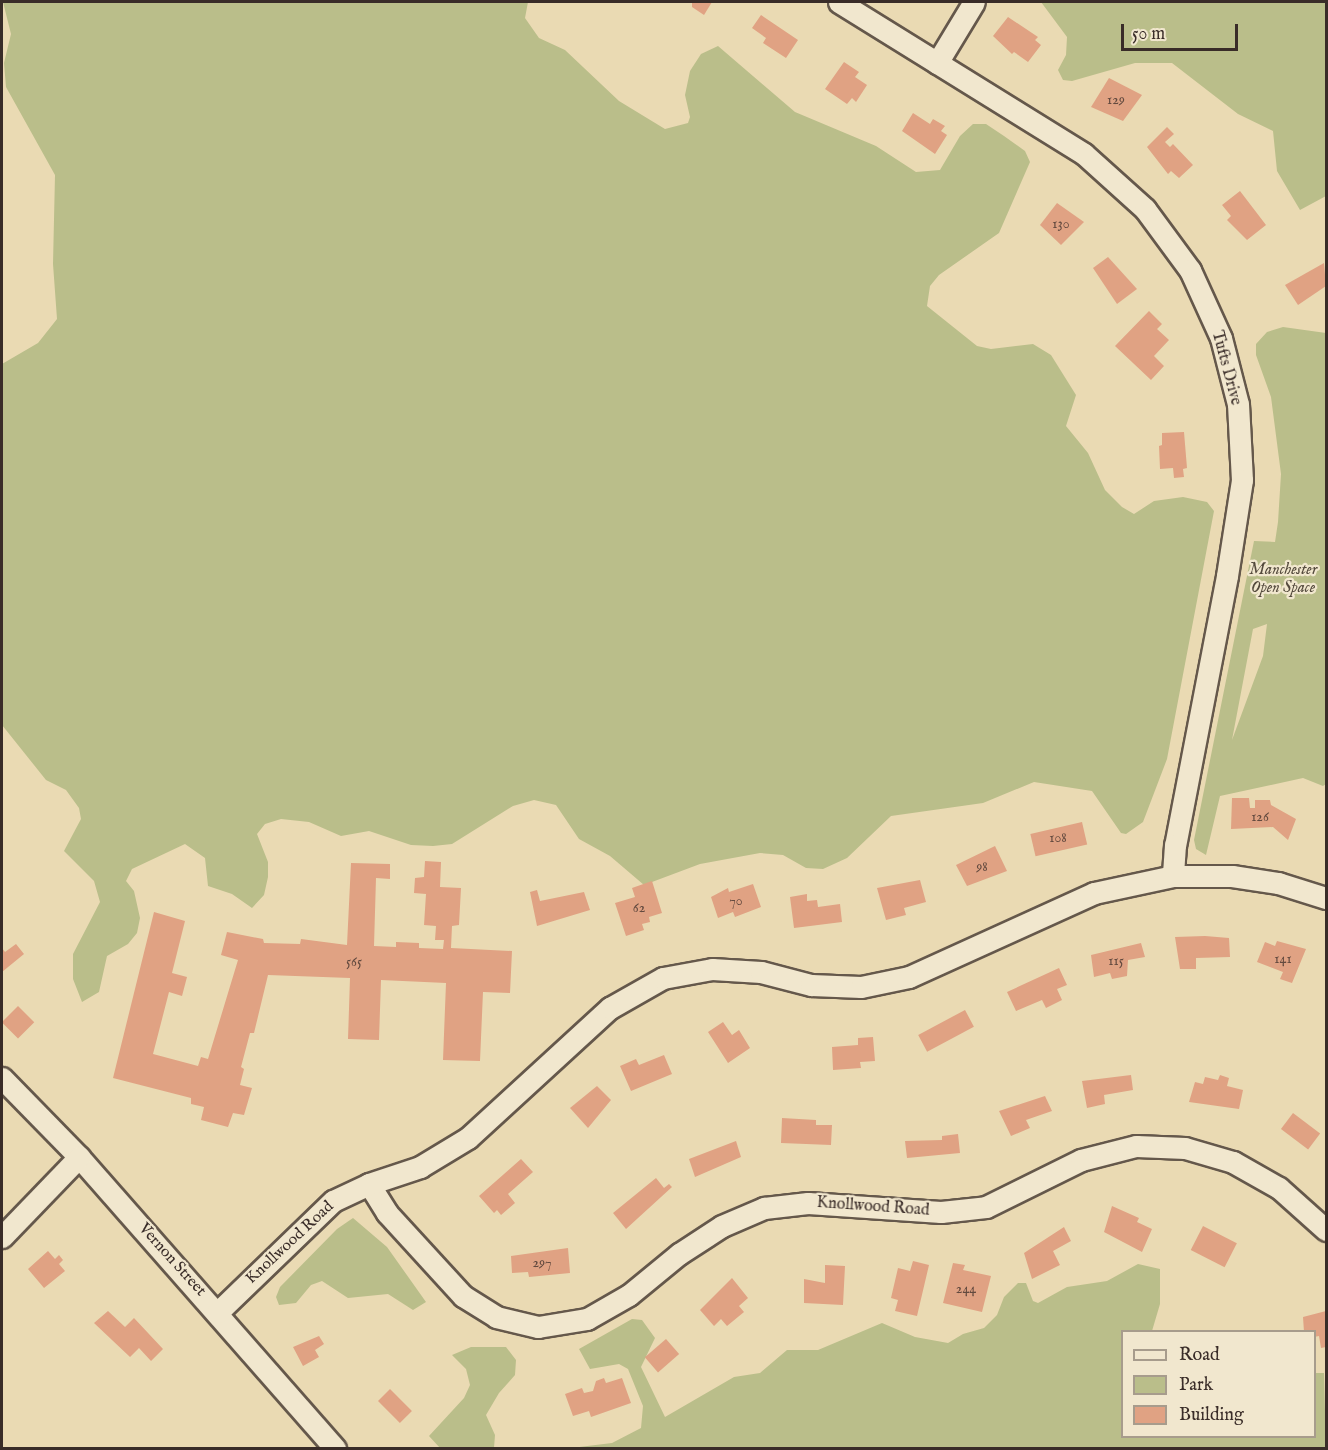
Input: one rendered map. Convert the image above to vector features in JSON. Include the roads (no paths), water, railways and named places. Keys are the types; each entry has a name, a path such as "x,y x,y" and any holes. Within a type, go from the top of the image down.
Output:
{"street":[{"name":"Tufts Drive","path":"838,2 1084,154 1145,209 1190,270 1221,338 1238,404 1242,480 1227,576 1175,844 1173,876"},
{"path":"937,63 975,2"},
{"name":"Knollwood Road","path":"218,1312 333,1201 369,1184 420,1167 468,1138 610,1008 663,978 712,969 761,972 811,985 861,987 909,976 1094,892 1173,876 1232,876 1278,883 1326,898"},
{"name":"Vernon Street","path":"2,1078 79,1157 218,1312 335,1449"},
{"name":"Knollwood Road","path":"369,1184 387,1213 463,1296 496,1317 538,1328 587,1319 629,1295 679,1254 722,1226 764,1208 808,1203 941,1212 986,1207 1081,1160 1136,1146 1185,1148 1233,1162 1279,1188 1326,1230"},
{"path":"2,1238 79,1157"}],"park label":[{"name":"Manchester Open Space","path":"1283,579"}]}
